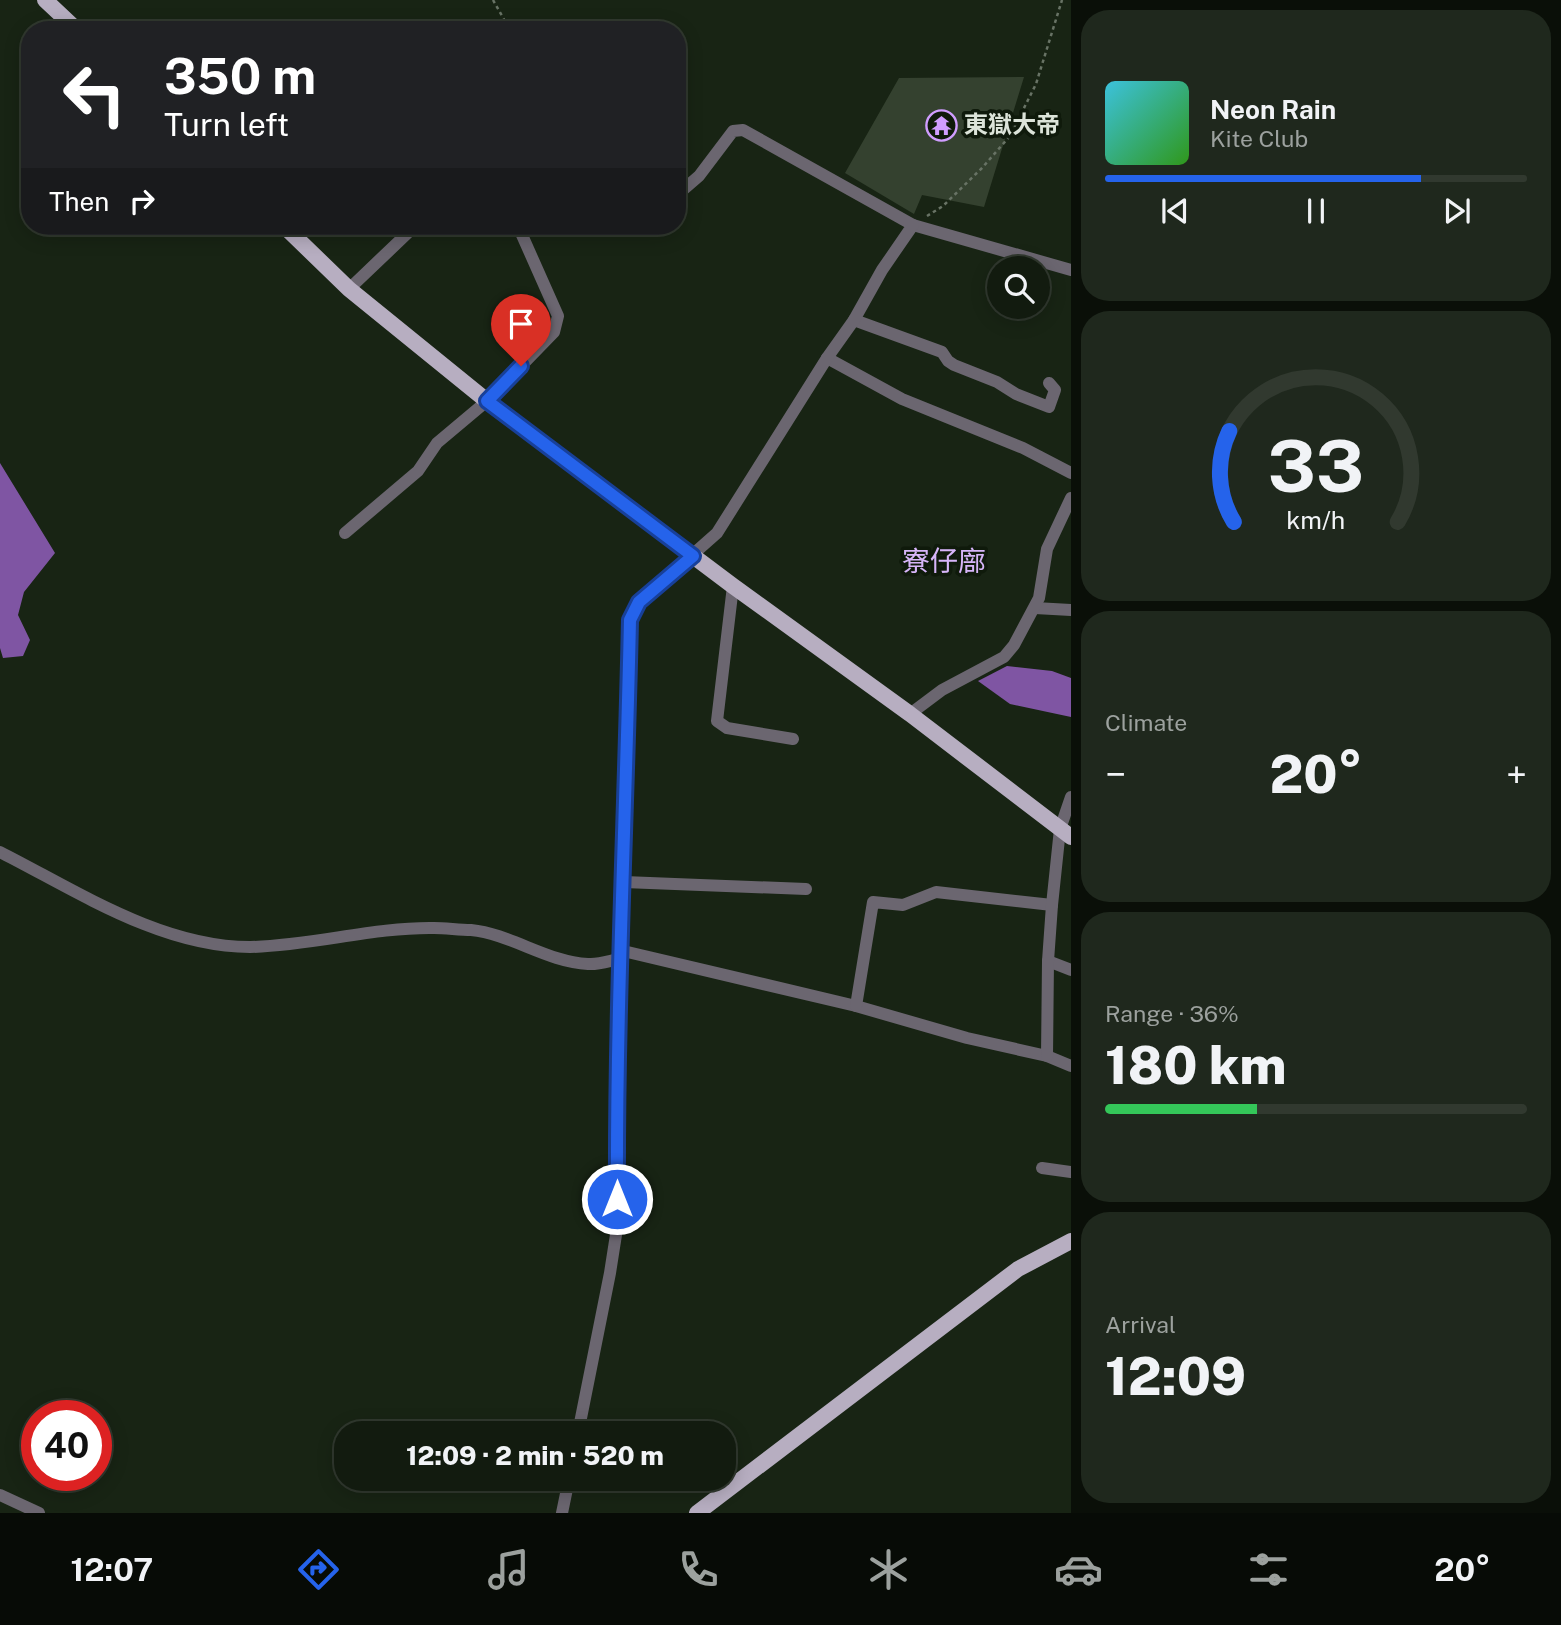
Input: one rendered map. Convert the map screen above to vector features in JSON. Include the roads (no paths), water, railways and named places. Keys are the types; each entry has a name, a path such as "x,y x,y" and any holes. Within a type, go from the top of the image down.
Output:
{"main road":[{"path":"45,0 67,21"},
{"path":"293,235 349,289 487,401 733,586 910,714 1065,833"},
{"path":"697,1513 1018,1269 1071,1241"}],"street":[{"path":"686,187 699,176 733,131 743,130 913,225 1071,270"},
{"path":"580,1421 618,1222 619,955 624,882 630,620 639,602 717,533 913,225"},
{"path":"349,289 406,235"},
{"path":"345,533 418,471 437,443 487,401 554,332 558,316 522,235"},
{"path":"855,320 942,352 954,365 1049,407 1055,390 1049,383"},
{"path":"827,358 902,399 1023,448 1071,473"},
{"path":"910,714 942,690 1004,657 1035,608 1047,549 1071,498"},
{"path":"733,586 718,721 727,729 793,739"},
{"path":"1035,608 1071,610"},
{"path":"1047,1056 1048,961 1052,905 1071,797"},
{"path":"0,852 147,926 177,937 251,947 433,928 481,931 569,961 590,965 619,955 856,1006 967,1038 1047,1056 1071,1066"},
{"path":"624,882 806,889"},
{"path":"856,1006 873,902 902,905 936,892 1052,905"},
{"path":"1048,961 1071,970"},
{"path":"1042,1168 1071,1172"},
{"path":"562,1513 567,1491"},
{"path":"0,1495 39,1513"}],"place":[{"name":"東獄大帝","path":"941,125"}],"district":[{"name":"寮仔廍","path":"944,561"}]}
